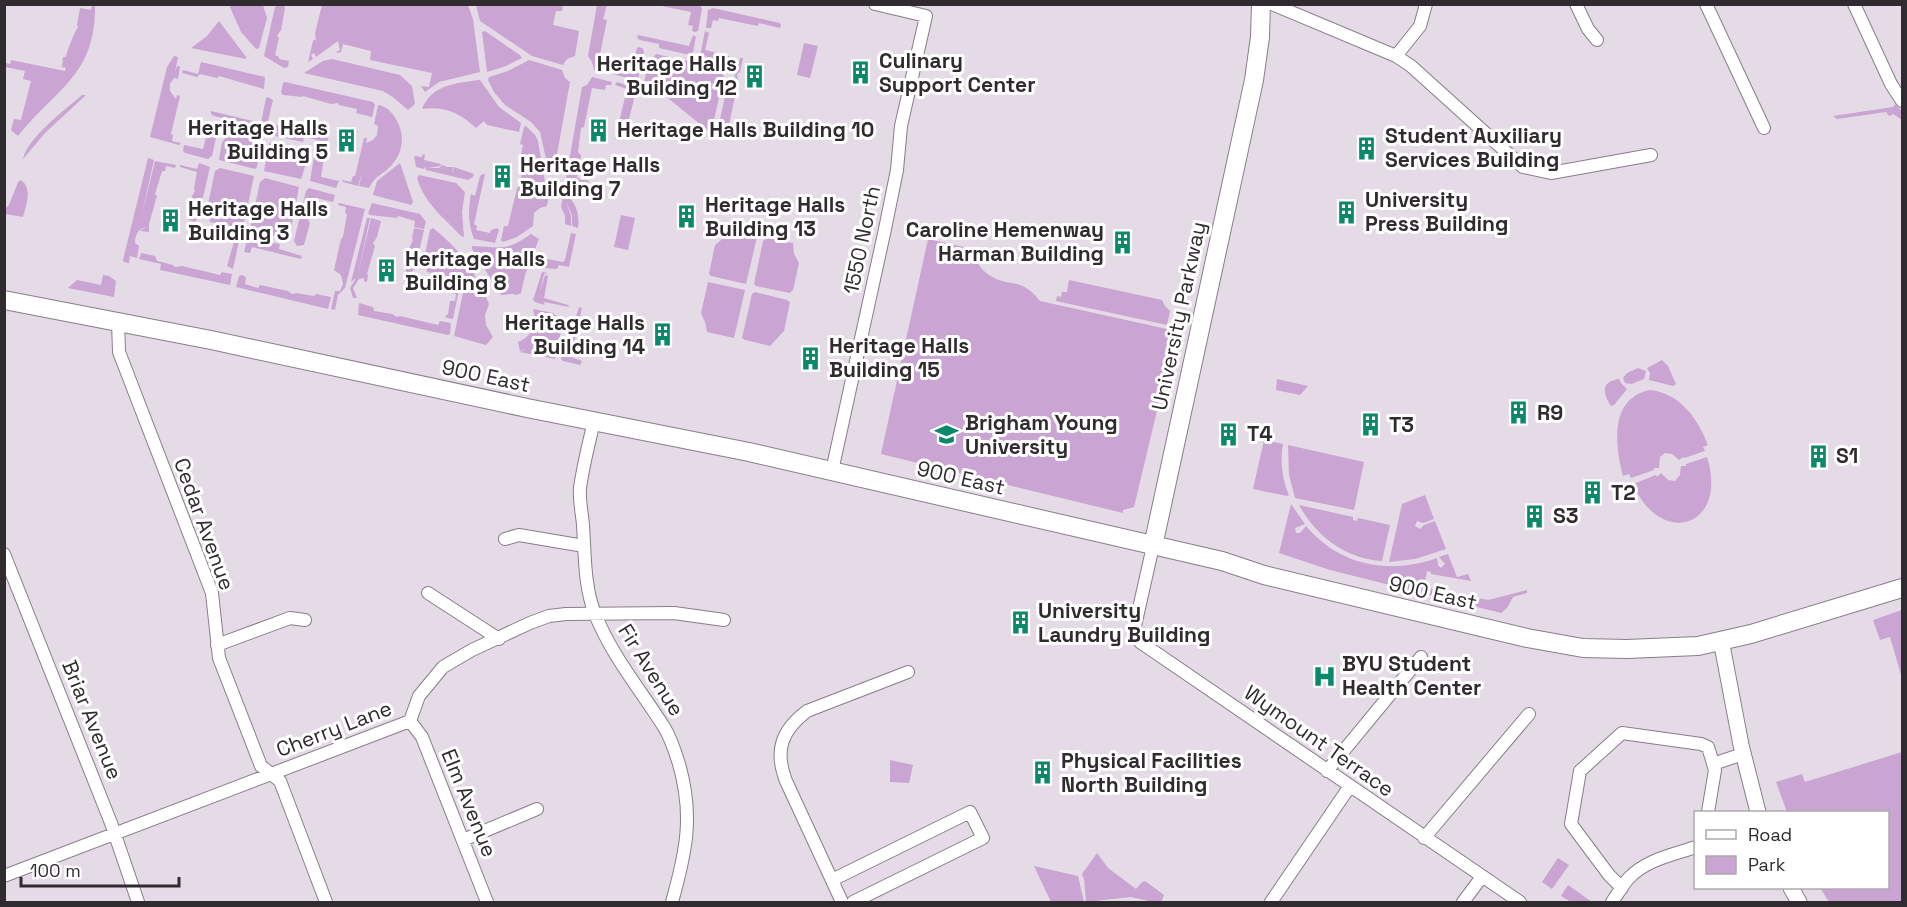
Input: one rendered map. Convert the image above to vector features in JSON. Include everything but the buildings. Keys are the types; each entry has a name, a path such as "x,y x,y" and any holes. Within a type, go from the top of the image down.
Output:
{"main road":[{"name":"University Parkway","path":"1153,546 1254,80 1259,48 1261,4"},
{"name":"900 East","path":"4,300 118,321 749,452 1222,561 1264,575 1554,644 1603,649 1698,646 1751,634 1902,588"}],"street":[{"name":"1550 North","path":"832,471 885,229 897,170 901,126 926,16 875,4"},
{"path":"1272,4 1396,56 1411,66 1523,167 1551,173 1651,155"},
{"path":"1396,56 1420,26 1426,4"},
{"path":"1576,4 1588,29 1597,39"},
{"path":"1706,4 1764,128"},
{"path":"1854,4 1891,84 1902,101"},
{"name":"Cedar Avenue","path":"118,321 119,352 212,593 219,658 261,766 280,781 326,903"},
{"name":"Fir Avenue","path":"594,421 580,490 586,576 595,614 620,664 665,729 674,748 685,783 688,831 682,867 672,903"},
{"path":"505,539 519,535 584,546"},
{"name":"University Parkway","path":"1136,636 1135,626 1153,546"},
{"name":"Briar Avenue","path":"4,554 115,833 138,903"},
{"path":"428,593 499,639"},
{"name":"Cherry Lane","path":"4,876 410,722 419,696 444,667 471,650 549,616 674,613 724,620"},
{"path":"217,645 290,618 305,620"},
{"name":"Wymount Terrace","path":"1136,636 1152,651 1520,903"},
{"path":"1721,640 1743,754 1757,811"},
{"path":"1327,771 1421,657"},
{"path":"842,903 780,767 780,747 785,734 794,722 807,711 908,672"},
{"path":"1424,838 1529,714"},
{"name":"Elm Avenue","path":"410,722 422,737 487,903"},
{"path":"1622,888 1609,875 1571,824 1580,771 1622,733 1701,744 1708,747 1715,770 1708,811"},
{"path":"1713,765 1743,754"},
{"path":"1271,903 1350,786"},
{"path":"463,840 537,809"},
{"path":"832,880 970,812 983,838 853,903"},
{"path":"1612,903 1638,870 1649,863 1694,847"},
{"path":"1463,903 1481,878"},
{"path":"1792,889 1799,903"}],"green space":[{"path":"555,4 563,7 562,11 556,11 553,25 579,31 575,56 567,59 563,65 532,56 480,21 476,5"},
{"path":"92,5 95,5 94,29 81,65 72,79 18,136 11,130 14,119 21,120 31,81 23,79 25,71 5,67 5,63 10,64 11,60 65,71 66,68 62,67 63,57 66,57 78,27 80,8 91,10"},
{"path":"229,5 263,5 267,18 259,48 256,49 241,32"},
{"path":"284,5 285,8 281,30 277,36 279,38 275,55 279,59 289,61 288,67 284,68 264,56 275,7"},
{"path":"322,5 468,5 473,19 480,72 439,82 425,92 421,86 429,87 432,73 370,60 371,51 343,44 341,52 338,53 336,52 340,50 338,41 316,57 314,53 311,55 313,59 308,62 313,41 316,39 315,33"},
{"path":"597,5 607,5 603,19 607,20 599,59 601,60 600,65 608,67 607,73 594,70 588,56"},
{"path":"657,5 700,5 702,9 698,31 695,32 692,31 693,26 688,25 691,12"},
{"path":"713,8 781,25 780,28 759,23 758,26 719,18 718,21 713,20 711,28 706,28 708,10"},
{"path":"219,21 246,59 191,48 207,36"},
{"path":"485,31 522,58 487,72 482,32"},
{"path":"705,31 709,33 705,50 729,56 731,58 729,63 700,56"},
{"path":"638,35 689,46 693,35 696,37 693,52 690,55 659,48 659,44 640,40 637,38"},
{"path":"804,43 818,46 810,78 797,75"},
{"path":"638,47 644,51 638,79 613,74 613,70 630,73 633,57"},
{"path":"656,54 714,67 724,76 711,133 669,99 644,83 648,64"},
{"path":"174,56 178,57 175,72 177,66 180,67 178,79 174,78 170,84 170,91 176,99 177,95 180,96 171,134 173,135 172,141 181,143 179,145 150,137 167,67"},
{"path":"740,58 743,58 740,72 737,74 738,81 728,130 738,134 736,139 717,133 729,78 734,79"},
{"path":"332,59 400,75 412,86 415,104 408,110 383,91 304,73 323,61"},
{"path":"529,60 562,70 565,78 570,82 552,173 549,172 540,132 531,122 505,105 488,80 489,77 508,71"},
{"path":"201,62 265,77 264,89 219,76 217,78 200,74 197,77 182,73 183,70 198,74"},
{"path":"592,77 612,82 611,85 606,85 605,90 592,88 584,127 581,128 578,152 581,155 577,177 581,180 588,180 590,187 569,183 567,195 577,210 578,228 572,226 572,215 566,202 571,216 571,226 565,224 565,216 561,207 582,87 587,85"},
{"path":"480,80 499,107 521,123 519,132 487,125 484,121 476,128 464,118 451,112 430,108 422,109 432,94 446,86"},
{"path":"285,82 373,102 375,105 372,117 356,113 357,109 338,103 331,104 303,96 283,95 281,93"},
{"path":"617,82 633,87 636,91 629,119 625,119 619,140 615,139 627,89 615,85"},
{"path":"82,95 86,95 45,133 23,159 39,133"},
{"path":"268,97 273,100 268,121 263,123 267,124 263,133 233,126 234,122 263,128 211,114 211,111 261,123"},
{"path":"1895,104 1902,111 1902,120 1893,114 1889,116 1886,112 1837,119 1833,116 1893,107"},
{"path":"378,105 391,112 399,125 402,138 400,151 394,163 369,188 359,186 362,173 358,186 343,182 342,180 351,182 355,176 364,138 367,138 366,143 377,135 378,126 374,124"},
{"path":"212,124 218,129 212,156 208,159 183,151 184,145 203,149 209,125"},
{"path":"274,124 300,133 328,138 328,140 325,142 304,137 303,142 275,136 272,131"},
{"path":"526,126 538,141 548,200 547,206 534,213 533,226 517,237 503,242 501,240 504,226 508,226 517,188 520,186 523,163 520,159 523,145 520,144"},
{"path":"231,132 262,140 255,169 219,160 222,142"},
{"path":"273,141 303,149 307,161 301,179 264,171 269,144"},
{"path":"319,148 325,151 321,177 339,181 336,188 310,181 315,151"},
{"path":"423,154 425,155 424,160 441,164 428,168 439,168 442,165 453,167 452,175 454,167 474,174 473,177 468,180 426,170 426,167 424,169 416,167 414,156 422,157"},
{"path":"148,158 154,160 141,218 155,161 176,165 175,168 166,166 165,171 162,171 155,194 157,196 149,232 140,231 146,227 143,228 139,231 136,237 135,243 139,246 137,258 130,256 129,263 124,262 123,260"},
{"path":"199,163 210,167 198,219 194,222 188,219 197,172 180,167 180,165 197,169"},
{"path":"400,163 413,202 411,205 373,195 377,181"},
{"path":"220,168 254,176 243,228 210,222 207,209 215,171"},
{"path":"485,174 474,224 477,226 476,230 490,233 491,230 497,228 499,230 495,243 474,239 471,228 469,211 471,194 475,196 480,176"},
{"path":"419,175 456,183 465,192 462,212 464,237 430,203 420,187 417,178"},
{"path":"265,178 299,187 291,229 283,238 250,230 260,182"},
{"path":"21,180 28,192 23,217 5,214 5,209"},
{"path":"309,188 335,195 333,202 316,198 308,220 310,223 304,245 297,246 294,241 306,191"},
{"path":"339,203 365,209 345,288 338,295 335,310 331,309 335,291 340,291 343,284 341,275 334,270 347,214 345,213 346,207 338,205"},
{"path":"372,203 420,214 426,222 424,229 414,227 415,221 398,216 397,218 370,215 368,213"},
{"path":"621,215 635,218 628,250 614,247"},
{"path":"367,218 370,218 357,278 371,218 381,221 373,243 375,246 367,282 364,278 359,279 353,288 357,298 353,298 350,288 356,278 351,282"},
{"path":"210,228 240,236 233,269 227,266 234,242 200,233 201,231 218,235 209,232"},
{"path":"414,228 424,230 415,269 406,272 413,240"},
{"path":"433,228 465,260 477,282 427,272 424,259 430,230"},
{"path":"729,230 757,237 746,284 709,274 715,245 726,236"},
{"path":"571,233 576,234 569,267 559,265 557,269 544,268 543,263 548,259 563,262 565,260"},
{"path":"531,234 539,239 525,275 521,293 501,295 472,246 509,246"},
{"path":"250,238 280,244 279,249 302,256 301,259 252,247 250,253 244,252 247,240"},
{"path":"767,238 793,243 794,254 799,263 793,290 790,293 754,284 763,241"},
{"path":"928,239 968,248 982,269 989,275 1026,288 1040,301 1176,331 1134,507 1123,510 1123,513 881,454"},
{"path":"141,253 155,256 157,261 175,267 182,266 220,275 222,272 232,274 230,285 160,270 161,264 139,259"},
{"path":"542,272 548,273 544,274 540,292 545,275 548,276 544,298 569,307 544,302 540,294 545,305 533,300"},
{"path":"103,275 116,281 114,297 68,288 77,280 101,285"},
{"path":"239,276 246,277 245,284 258,288 260,285 294,294 331,297 328,309 236,287"},
{"path":"405,278 426,282 427,278 460,285 453,319 445,316 448,314 450,301 455,301 456,294 404,281"},
{"path":"1069,280 1162,300 1170,311 1167,325 1056,301 1057,296 1061,297 1062,292 1067,292"},
{"path":"708,282 745,290 734,338 707,332 701,313"},
{"path":"466,287 483,290 489,304 485,315 486,325 493,337 486,345 454,336"},
{"path":"755,292 790,302 784,331 770,346 742,338 752,294"},
{"path":"359,303 373,307 374,311 397,317 438,325 440,321 451,323 450,334 358,315"},
{"path":"579,307 582,308 571,357 582,361 580,365 561,359 569,325 573,326"},
{"path":"533,309 553,313 563,322 555,359 520,352 527,348 520,351 518,342 527,337 533,329 535,320"},
{"path":"1662,360 1668,366 1676,384 1673,386 1649,380 1650,373 1647,368"},
{"path":"1638,368 1646,371 1644,379 1632,384 1625,383 1623,378 1627,373"},
{"path":"1277,379 1308,386 1300,395 1276,390"},
{"path":"1619,379 1627,389 1611,406 1605,393 1606,385"},
{"path":"1650,390 1661,392 1679,402 1693,417 1708,445 1703,447 1705,451 1679,460 1672,454 1665,453 1660,457 1659,468 1631,478 1629,474 1623,476 1617,438 1621,413 1627,403 1637,395"},
{"path":"1264,440 1283,444 1282,470 1289,495 1287,496 1253,489"},
{"path":"1288,445 1364,462 1354,510 1295,498 1289,475"},
{"path":"1707,457 1711,481 1709,500 1700,514 1688,521 1674,522 1659,517 1645,504 1633,484 1656,475 1657,477 1661,473 1668,480 1675,481 1680,475 1681,466"},
{"path":"1425,495 1434,519 1423,523 1417,521 1415,526 1420,529 1435,521 1446,549 1415,559 1389,562 1402,504"},
{"path":"1291,504 1305,524 1295,528 1296,533 1300,533 1306,526 1319,540 1350,558 1383,566 1401,566 1437,558 1441,568 1445,564 1439,557 1448,554 1457,577 1468,574 1471,581 1431,574 1427,571 1424,587 1488,600 1527,590 1527,593 1513,597 1501,613 1330,570 1279,553"},
{"path":"1299,505 1353,517 1353,520 1357,521 1358,518 1390,525 1382,561 1356,556 1333,544 1314,527"},
{"path":"1902,610 1902,678 1890,637 1880,640 1873,620"},
{"path":"1902,752 1902,902 1829,902 1821,889 1889,889 1889,811 1787,811 1776,782 1802,774 1805,782"},
{"path":"890,760 913,765 909,783 890,782"},
{"path":"1097,853 1108,868 1136,889 1145,881 1164,895 1161,902 1131,897 1086,902 1082,874"},
{"path":"1558,858 1569,865 1552,889 1542,882"},
{"path":"1034,866 1078,876 1084,902 1051,902"},
{"path":"1568,885 1592,902 1571,902 1561,896"}],"place":[{"name":"Culinary Support Center","path":"861,73"},
{"name":"Heritage Halls Building 12","path":"755,76"},
{"name":"Heritage Halls Building 10","path":"599,130"},
{"name":"Heritage Halls Building 5","path":"346,140"},
{"name":"Student Auxiliary Services Building","path":"1367,148"},
{"name":"Heritage Halls Building 7","path":"502,177"},
{"name":"University Press Building","path":"1347,212"},
{"name":"Heritage Halls Building 13","path":"687,217"},
{"name":"Heritage Halls Building 3","path":"170,221"},
{"name":"Caroline Hemenway Harman Building","path":"1122,242"},
{"name":"Heritage Halls Building 8","path":"387,271"},
{"name":"Heritage Halls Building 14","path":"663,335"},
{"name":"Heritage Halls Building 15","path":"811,358"},
{"name":"R9","path":"1519,413"},
{"name":"T3","path":"1371,425"},
{"name":"T4","path":"1229,434"},
{"name":"Brigham Young University","path":"947,435"},
{"name":"S1","path":"1818,456"},
{"name":"T2","path":"1593,493"},
{"name":"S3","path":"1535,516"},
{"name":"University Laundry Building","path":"1020,623"},
{"name":"BYU Student Health Center","path":"1324,676"},
{"name":"Physical Facilities North Building","path":"1043,773"}]}
